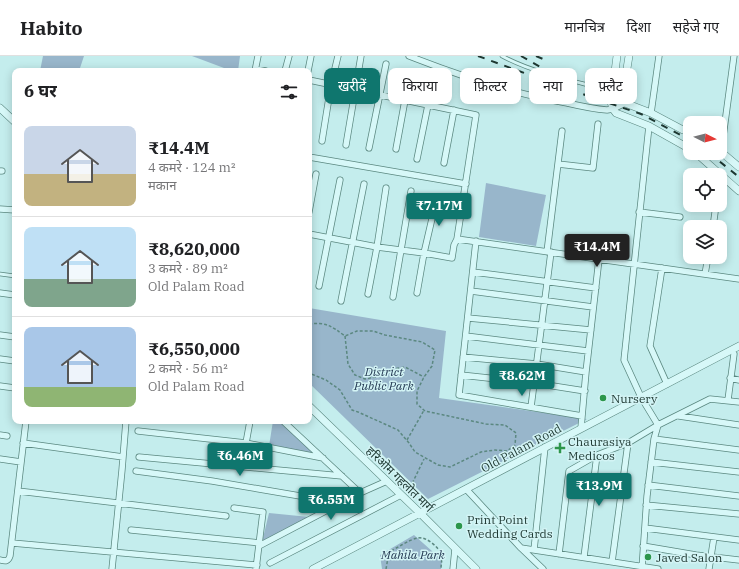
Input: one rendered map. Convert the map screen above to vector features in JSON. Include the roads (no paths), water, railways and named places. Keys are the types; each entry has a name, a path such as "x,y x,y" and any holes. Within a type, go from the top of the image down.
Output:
{"street":[{"path":"255,68 258,56"},
{"path":"287,68 289,56"},
{"path":"309,68 311,56"},
{"path":"335,68 338,56"},
{"path":"359,68 361,56"},
{"path":"409,56 445,70 516,93 604,110 613,109 623,104"},
{"path":"615,68 617,56"},
{"path":"626,68 628,56"},
{"path":"651,114 659,56"},
{"path":"726,116 734,56"},
{"path":"380,91 386,64"},
{"path":"731,74 739,75"},
{"path":"312,81 324,83"},
{"path":"322,141 328,104"},
{"path":"346,145 353,104"},
{"path":"369,148 377,104"},
{"path":"396,148 404,104"},
{"path":"312,234 377,247 452,258 454,245 457,239 476,115 423,104"},
{"path":"612,104 616,113 649,126 683,145"},
{"path":"627,104 683,130"},
{"path":"417,159 428,105"},
{"path":"0,108 12,119"},
{"path":"444,163 454,110"},
{"path":"558,164 593,168 598,124"},
{"path":"642,568 648,485 654,439 658,425 641,397 624,360 649,126"},
{"path":"531,407 545,301 562,131"},
{"path":"727,157 739,167"},
{"path":"312,158 466,184"},
{"path":"703,160 711,168"},
{"path":"312,196 316,174"},
{"path":"319,286 340,180"},
{"path":"727,182 739,191"},
{"path":"341,301 364,184"},
{"path":"368,294 386,188"},
{"path":"393,297 411,191"},
{"path":"417,293 424,253 437,196"},
{"path":"0,209 12,210"},
{"path":"639,212 680,217"},
{"path":"457,239 739,279"},
{"path":"476,242 459,395 582,416"},
{"path":"581,428 599,259"},
{"path":"705,274 707,264"},
{"path":"662,268 650,346 667,384"},
{"path":"473,272 596,288"},
{"path":"471,291 594,307"},
{"path":"0,293 12,295"},
{"path":"468,318 591,330"},
{"path":"0,335 12,337"},
{"path":"466,336 588,351"},
{"name":"Old Palam Road","path":"313,569 739,346"},
{"path":"726,352 736,354 730,378 728,400"},
{"path":"463,357 537,364 586,372"},
{"path":"0,359 12,361"},
{"path":"461,375 534,383 585,391"},
{"path":"730,378 739,380"},
{"path":"0,386 12,388"},
{"path":"559,554 569,472 597,455 628,443 658,425 710,399 739,402"},
{"name":"हरिओम गहलोत मार्ग","path":"312,409 476,569"},
{"path":"678,416 739,425"},
{"path":"0,560 8,560 10,556 26,424"},
{"path":"112,569 115,552 126,424"},
{"path":"246,443 249,424"},
{"path":"286,424 360,493"},
{"path":"138,431 246,443 323,458"},
{"path":"0,435 7,436"},
{"path":"654,439 739,450"},
{"path":"23,443 123,457"},
{"path":"612,562 628,443"},
{"path":"534,550 545,447"},
{"path":"584,557 597,455"},
{"path":"139,457 342,476"},
{"path":"0,460 21,462"},
{"path":"651,462 739,472"},
{"path":"136,471 212,481 341,503"},
{"path":"131,530 260,544 360,493 387,481"},
{"path":"648,485 739,496"},
{"path":"466,489 521,548 543,569"},
{"path":"18,491 226,516"},
{"path":"270,563 403,497"},
{"path":"646,505 739,514"},
{"path":"12,543 256,567 263,512 234,508"},
{"path":"645,528 739,540"},
{"path":"709,569 714,536"},
{"path":"643,546 739,560"},
{"path":"521,548 584,557 642,568 658,569"},
{"path":"453,569 455,549"}],"lane":[{"path":"502,56 525,66 569,81 585,85"},
{"path":"0,274 12,276"}],"railway":[{"path":"478,56 641,114 683,136"},
{"path":"521,56 542,68"},
{"path":"536,56 543,59"},
{"path":"718,160 739,177"}],"place":[{"name":"Nursery","path":"603,398"},
{"name":"Chaurasiya Medicos","path":"560,448"},
{"name":"Print Point Wedding Cards","path":"459,526"},
{"name":"Javed Salon","path":"648,557"}],"park label":[{"name":"District Public Park","path":"384,378"},
{"name":"Mahila Park","path":"413,554"}]}
